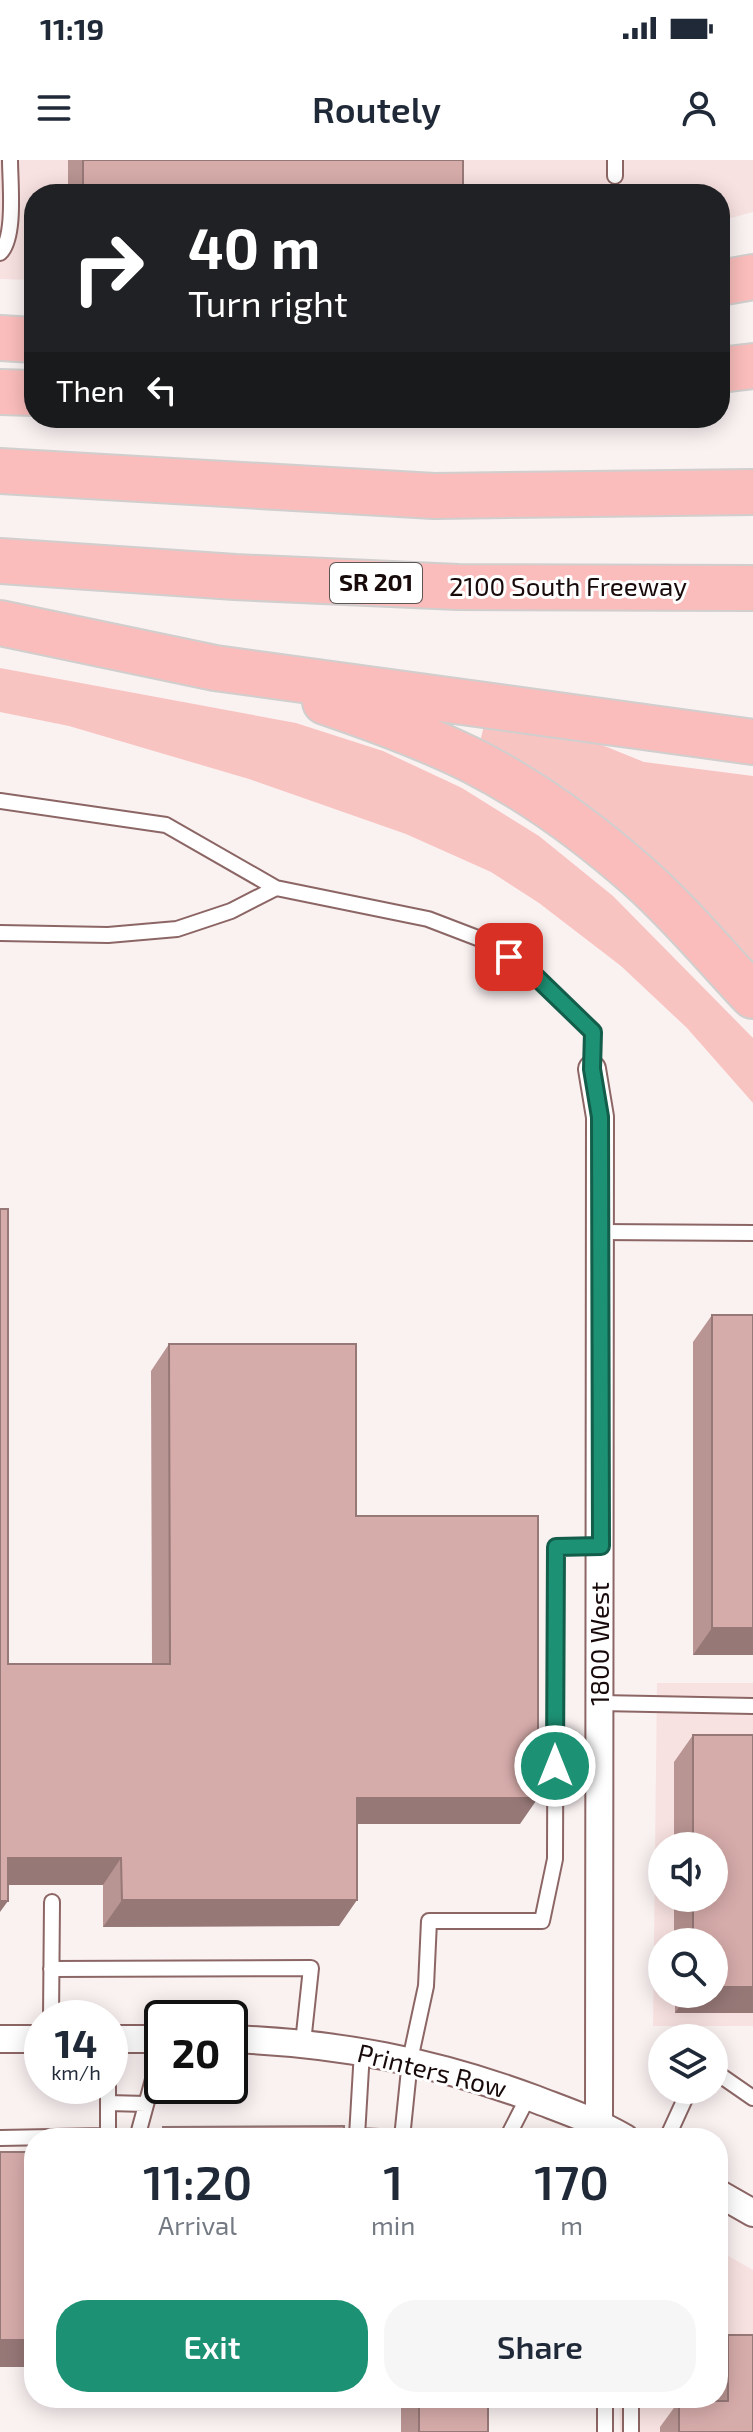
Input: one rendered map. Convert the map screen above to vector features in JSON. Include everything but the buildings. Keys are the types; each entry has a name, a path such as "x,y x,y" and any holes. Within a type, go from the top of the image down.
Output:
{"highway":[{"path":"730,281 753,277"},
{"path":"0,338 24,339"},
{"path":"730,369 753,366"},
{"path":"0,392 24,393"},
{"path":"0,471 434,496 753,492"},
{"name":"2100 South Freeway","path":"0,561 235,577 458,587 753,588"},
{"path":"0,623 215,668 753,742"},
{"path":"215,668 377,720 471,760 516,785 641,878 753,996"}],"street":[{"name":"1800 West","path":"592,1069 600,1117 600,2128"},
{"path":"0,2039 24,2039"},
{"name":"Printers Row","path":"248,2040 303,2043 410,2060 528,2097 594,2128"},
{"path":"728,2199 753,2213"}],"lane":[{"path":"0,253 6,247 10,221 10,160"},
{"path":"615,160 615,176"},
{"path":"0,801 166,825 276,888 428,919 488,942 531,972 593,1032 592,1069"},
{"path":"0,933 108,935 177,929 231,911 276,888"},
{"path":"600,1232 753,1233"},
{"path":"403,2128 410,2060 426,1986 429,1921 542,1921 555,1859 556,1547 601,1546"},
{"path":"600,1703 753,1706"},
{"path":"51,2000 52,1902"},
{"path":"51,1969 311,1968 303,2043"},
{"path":"357,2128 362,2051"},
{"path":"728,2081 753,2098"},
{"path":"512,2128 528,2097"},
{"path":"107,2128 108,2104"},
{"path":"140,2128 146,2104"},
{"path":"672,2128 683,2104"},
{"path":"0,2138 24,2138"},
{"path":"605,2408 605,2432"},
{"path":"631,2408 631,2432"}],"shaded area":[{"path":"0,160 753,160 753,212 730,218 730,184 24,184 24,280 0,279"},
{"path":"0,668 296,723 383,751 462,788 539,836 613,896 753,1038 753,1103 687,1028 621,966 539,903 491,872 406,834 249,779 69,726 0,712"},
{"path":"484,726 597,743 644,762 753,776 753,976 478,749"},
{"path":"657,1683 753,1683 753,2026 653,2024 653,2008 728,2008 728,1928 654,1928 654,1912 728,1912 728,1832 655,1832"},
{"path":"728,2256 753,2270 753,2432 620,2432 619,2408 728,2408"}],"route":[{"path":"509,957 531,972 593,1032 592,1069 600,1117 601,1546 556,1547 555,1766"}]}
